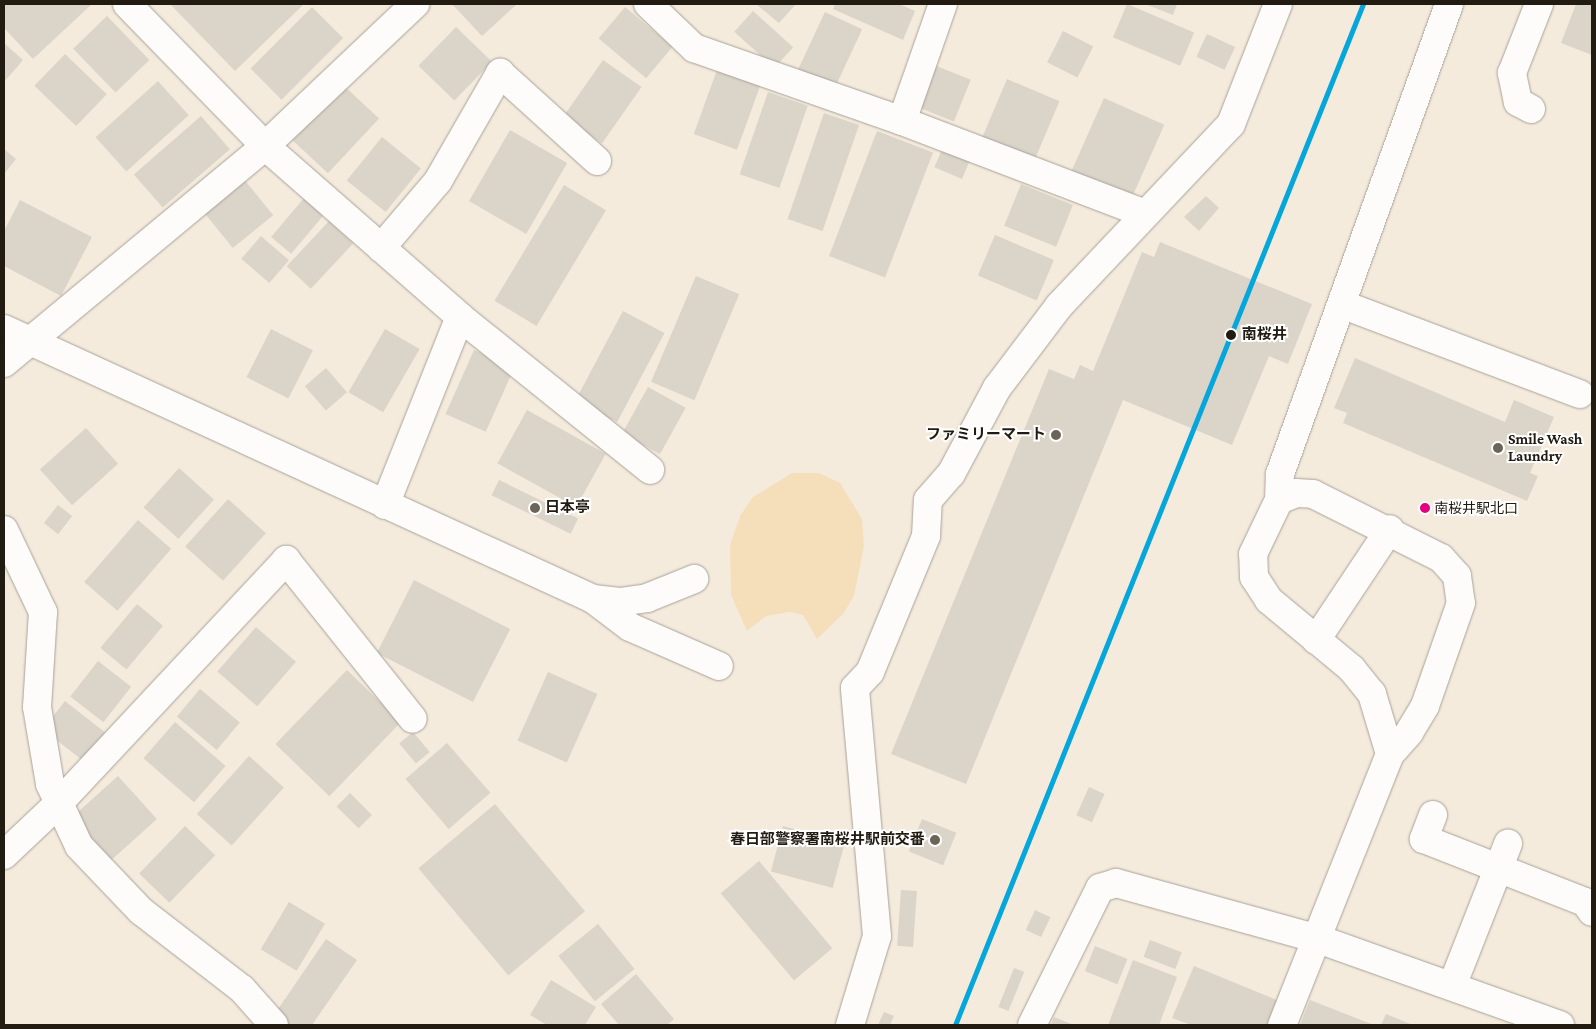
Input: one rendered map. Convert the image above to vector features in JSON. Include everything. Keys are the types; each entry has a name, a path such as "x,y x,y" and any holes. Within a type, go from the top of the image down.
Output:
{"street":[{"path":"128,4 265,146 460,317 650,470"},
{"path":"4,363 32,342 265,146 415,4"},
{"path":"648,4 694,48 902,121 1145,214"},
{"path":"902,121 943,4"},
{"path":"850,1025 877,936 855,688 870,672 926,536 928,500 951,474 974,410 997,388 1059,306 1231,124 1278,4"},
{"path":"1390,754 1372,694 1352,668 1269,600 1254,577 1253,554 1279,500 1280,474 1344,305 1449,4"},
{"path":"1531,109 1518,102 1512,73 1538,4"},
{"path":"381,248 438,182 500,73 597,161"},
{"path":"1344,305 1580,394"},
{"path":"385,505 460,317"},
{"path":"4,329 593,599 630,627 719,666"},
{"path":"1279,500 1296,492 1313,494 1390,529 1441,558 1457,576 1461,603 1424,706 1409,733 1390,754 1318,939 1282,1025"},
{"path":"1316,640 1390,529"},
{"path":"4,530 43,612 37,707 50,784 79,846 141,911 242,989 274,1025"},
{"path":"4,855 59,803 286,560 413,719"},
{"path":"593,599 620,602 647,598 694,579"},
{"path":"1433,815 1424,839 1503,856 1590,900"},
{"path":"1452,986 1503,856"},
{"path":"1032,1025 1100,888 1116,883 1318,939 1560,1025"}],"shaded area":[{"path":"792,473 819,473 840,483 862,519 864,546 854,596 843,614 817,639 803,615 789,612 766,616 747,631 731,595 730,545 740,516 753,497"}],"building":[{"path":"4,4 92,4 33,59 4,28"},
{"path":"170,4 304,4 235,71"},
{"path":"452,4 517,4 482,36"},
{"path":"756,4 796,4 779,23"},
{"path":"835,4 899,4 915,11 903,40 833,9"},
{"path":"1127,4 1194,33 1180,66 1113,37"},
{"path":"1145,4 1177,4 1173,15"},
{"path":"1576,4 1592,4 1592,55 1561,43"},
{"path":"312,7 343,38 282,100 250,69"},
{"path":"625,7 672,47 646,78 599,38"},
{"path":"753,11 793,47 774,68 734,32"},
{"path":"825,12 862,29 836,86 798,69"},
{"path":"107,16 149,60 116,93 73,49"},
{"path":"456,27 492,62 454,101 418,66"},
{"path":"1063,31 1093,46 1077,78 1047,62"},
{"path":"1207,34 1235,47 1225,70 1196,57"},
{"path":"4,43 23,60 4,82"},
{"path":"65,54 107,94 76,126 34,86"},
{"path":"603,60 642,87 602,143 563,117"},
{"path":"929,63 971,80 954,122 912,105"},
{"path":"717,70 760,86 737,150 694,134"},
{"path":"1007,79 1059,101 1034,160 982,138"},
{"path":"158,81 189,115 126,171 96,137"},
{"path":"341,83 379,118 328,173 290,138"},
{"path":"768,92 808,106 779,188 740,174"},
{"path":"1104,98 1164,125 1131,200 1071,173"},
{"path":"824,113 859,125 823,231 788,219"},
{"path":"201,116 230,149 163,208 134,174"},
{"path":"510,130 567,163 526,234 469,201"},
{"path":"877,131 933,153 885,278 829,256"},
{"path":"382,137 421,168 386,212 347,181"},
{"path":"943,147 971,159 962,179 934,167"},
{"path":"4,149 16,159 4,174"},
{"path":"243,178 273,215 233,248 203,211"},
{"path":"1021,184 1073,205 1056,247 1004,226"},
{"path":"564,185 606,210 536,326 494,301"},
{"path":"1206,196 1219,208 1199,231 1184,217"},
{"path":"304,198 324,215 291,254 271,237"},
{"path":"20,200 92,237 61,296 4,266 4,231"},
{"path":"329,221 353,244 311,289 287,266"},
{"path":"995,235 1054,260 1037,301 978,276"},
{"path":"261,236 289,260 269,283 241,259"},
{"path":"1160,242 1312,304 1288,364 1269,356 1232,445 1123,400 966,784 891,754 1049,369 1074,379 1080,365 1093,371 1142,252 1154,257"},
{"path":"696,276 739,294 694,400 651,382"},
{"path":"623,311 664,333 617,422 576,400"},
{"path":"271,329 313,350 288,398 246,377"},
{"path":"385,329 420,349 383,412 348,392"},
{"path":"474,350 514,368 486,432 446,414"},
{"path":"1355,358 1505,422 1514,400 1554,417 1530,473 1538,476 1527,501 1343,423 1347,413 1334,408"},
{"path":"326,368 347,392 326,411 305,386"},
{"path":"648,387 686,408 660,454 622,433"},
{"path":"527,410 606,454 576,507 497,463"},
{"path":"86,428 118,464 72,505 40,469"},
{"path":"179,468 214,499 178,539 144,507"},
{"path":"499,480 578,519 571,534 492,495"},
{"path":"228,499 266,533 223,581 185,547"},
{"path":"58,505 72,516 58,534 44,523"},
{"path":"138,520 171,549 117,611 84,582"},
{"path":"414,580 510,629 473,702 377,653"},
{"path":"137,604 163,626 126,670 100,648"},
{"path":"256,627 296,662 257,706 217,672"},
{"path":"98,661 131,687 103,722 70,696"},
{"path":"347,670 401,722 329,796 275,744"},
{"path":"548,672 597,694 567,762 517,741"},
{"path":"200,689 240,722 217,750 177,717"},
{"path":"65,701 105,732 83,761 43,729"},
{"path":"175,722 226,766 194,802 144,758"},
{"path":"413,732 430,752 416,763 399,744"},
{"path":"447,743 490,793 449,829 405,779"},
{"path":"249,756 284,787 232,845 197,814"},
{"path":"118,776 157,819 107,864 68,821"},
{"path":"1089,787 1105,794 1092,822 1076,815"},
{"path":"350,793 372,815 358,828 337,806"},
{"path":"495,804 585,911 508,976 418,868"},
{"path":"922,819 956,833 943,865 909,851"},
{"path":"185,826 215,855 169,903 139,873"},
{"path":"783,826 845,843 833,888 771,871"},
{"path":"759,861 832,948 794,980 721,893"},
{"path":"901,890 917,891 913,947 897,946"},
{"path":"289,902 325,924 297,971 261,949"},
{"path":"1035,910 1050,917 1041,937 1026,930"},
{"path":"598,924 635,969 595,1001 558,956"},
{"path":"326,939 357,960 312,1025 289,1025 274,1015"},
{"path":"1150,940 1182,952 1175,969 1144,957"},
{"path":"1095,946 1127,959 1117,984 1085,971"},
{"path":"1133,960 1177,977 1159,1025 1108,1025"},
{"path":"1194,966 1279,1001 1268,1025 1191,1025 1172,1018"},
{"path":"1014,968 1024,972 1008,1011 998,1007"},
{"path":"636,974 674,1019 667,1025 619,1025 601,1004"},
{"path":"551,980 596,1007 585,1025 547,1025 530,1015"},
{"path":"1310,1000 1374,1025 1300,1025"},
{"path":"884,1012 894,1016 890,1025 878,1025"},
{"path":"1386,1014 1413,1025 1381,1025"},
{"path":"1054,1017 1074,1025 1051,1025"}],"transit line":[{"path":"955,1025 1363,4"}],"place":[{"name":"南桜井","path":"1231,335"},
{"name":"ファミリーマート","path":"1056,435"},
{"name":"Smile Wash Laundry","path":"1498,448"},
{"name":"日本亭","path":"535,508"},
{"name":"南桜井駅北口","path":"1425,508"},
{"name":"春日部警察署南桜井駅前交番","path":"935,840"}]}
